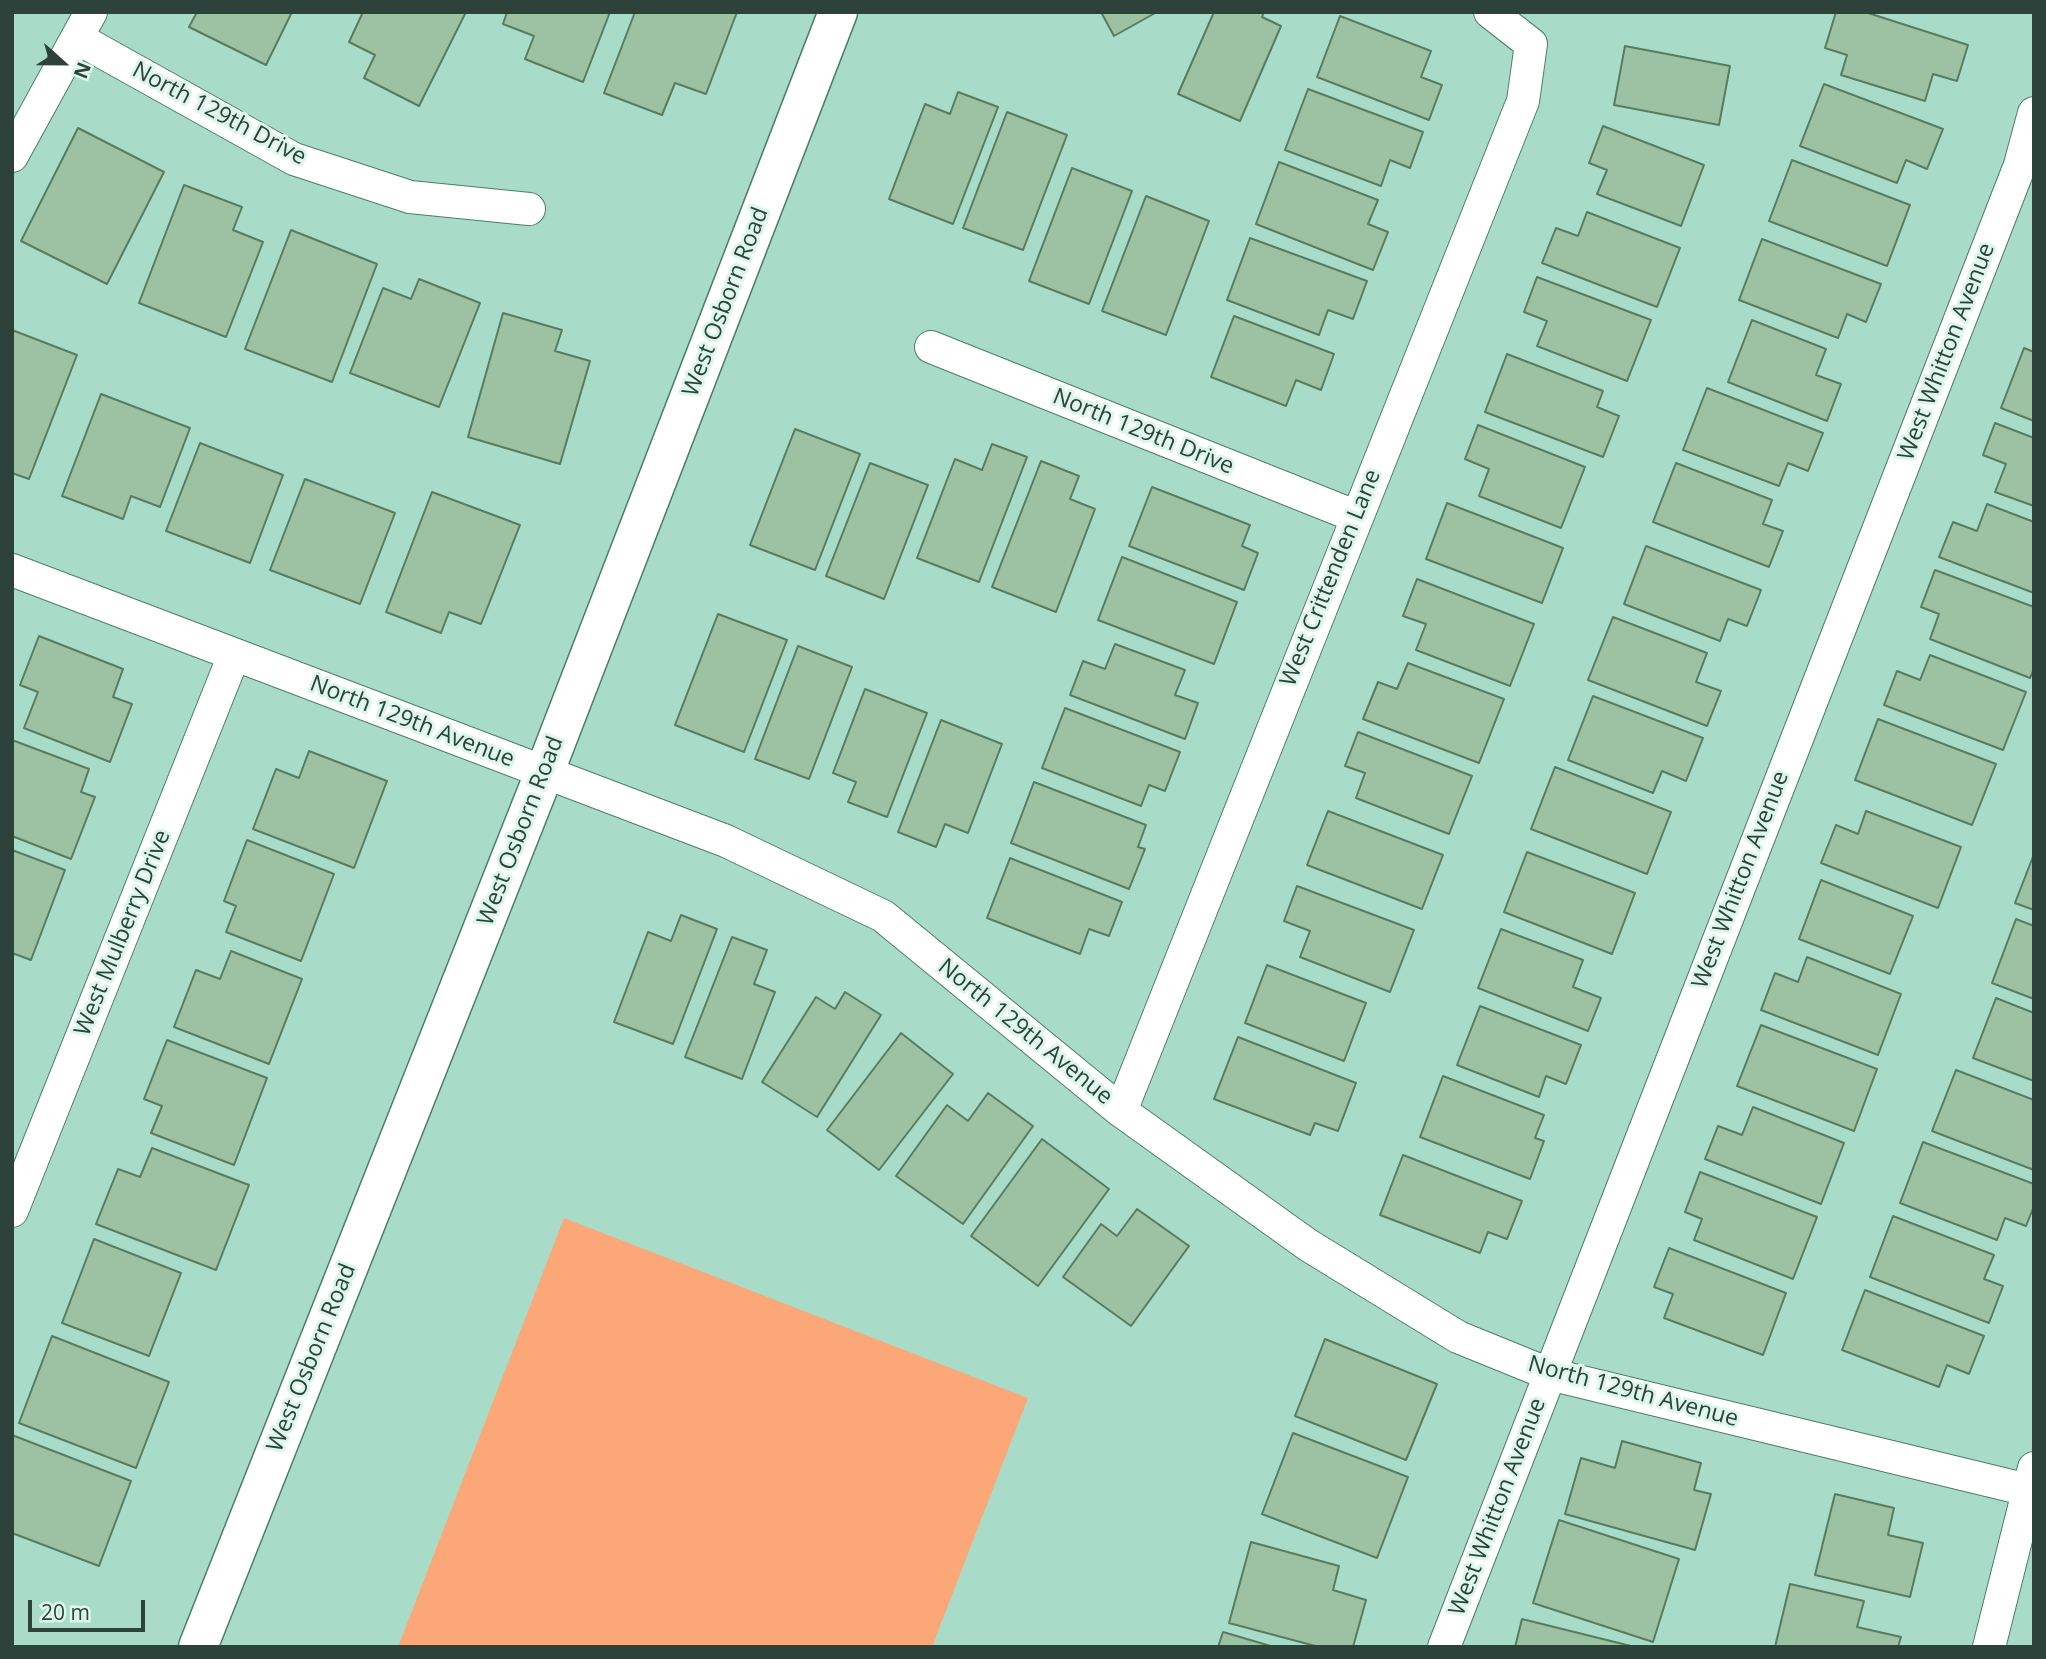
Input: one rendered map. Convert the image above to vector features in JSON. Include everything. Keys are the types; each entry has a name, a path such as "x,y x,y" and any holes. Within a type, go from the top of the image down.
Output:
{"street":[{"name":"West Osborn Road","path":"198,1647 545,771 838,12"},
{"name":"West Crittenden Lane","path":"1121,1111 1355,516 1523,102 1531,44 1490,12"},
{"path":"12,156 84,25"},
{"name":"North 129th Drive","path":"84,25 294,159 410,197 529,209"},
{"name":"West Whitton Avenue","path":"1444,1647 2020,165 2034,113"},
{"name":"North 129th Drive","path":"931,347 1355,516"},
{"name":"North 129th Avenue","path":"12,570 726,841 883,916 1121,1111 1308,1245 1458,1337 1549,1374 2031,1479"},
{"name":"West Mulberry Drive","path":"12,1211 234,655"},
{"path":"1989,1647 2031,1479"}],"shaded area":[{"path":"564,1218 1028,1398 932,1647 398,1647"}],"building":[{"path":"197,12 292,12 266,65 189,27"},
{"path":"363,12 466,12 419,106 364,78 375,55 349,42"},
{"path":"507,12 610,12 583,82 525,59 534,36 503,24"},
{"path":"635,12 737,12 706,94 675,83 662,115 604,93"},
{"path":"1101,12 1157,12 1114,36"},
{"path":"1214,12 1264,12 1262,17 1281,26 1240,121 1178,94"},
{"path":"1836,12 1865,12 1968,45 1957,81 1933,74 1925,101 1841,75 1847,55 1825,48"},
{"path":"1340,16 1431,51 1421,77 1442,85 1429,120 1317,77"},
{"path":"1625,46 1730,66 1719,125 1614,105"},
{"path":"1824,84 1943,129 1927,169 1906,160 1897,183 1800,146"},
{"path":"1308,89 1423,132 1410,168 1390,160 1381,186 1285,150"},
{"path":"958,92 998,107 953,224 889,199 925,104 950,114"},
{"path":"1007,112 1067,135 1023,250 963,228"},
{"path":"1603,126 1704,165 1681,226 1597,194 1607,170 1589,163"},
{"path":"78,128 164,172 107,284 21,241"},
{"path":"1792,160 1910,205 1887,266 1769,221"},
{"path":"1279,162 1378,200 1368,224 1388,232 1373,270 1256,224"},
{"path":"1072,168 1132,191 1089,304 1029,281"},
{"path":"184,185 242,207 233,230 263,242 226,337 139,303"},
{"path":"1146,196 1209,221 1166,335 1102,311"},
{"path":"1587,212 1680,248 1657,307 1542,263 1556,228 1578,236"},
{"path":"291,230 377,264 332,382 245,349"},
{"path":"1250,238 1367,281 1353,319 1328,310 1319,335 1227,300"},
{"path":"1762,239 1881,284 1866,322 1847,314 1838,338 1739,300"},
{"path":"1537,277 1651,320 1627,381 1537,346 1547,321 1524,312"},
{"path":"419,279 480,303 439,407 350,373 383,288 411,299"},
{"path":"503,313 562,330 555,351 590,361 560,464 468,437"},
{"path":"1234,316 1334,354 1321,390 1296,380 1286,406 1211,377"},
{"path":"1752,320 1826,349 1816,375 1841,384 1827,421 1728,382"},
{"path":"12,330 77,355 29,479 12,473"},
{"path":"2024,348 2034,352 2034,421 2001,408"},
{"path":"1507,354 1603,391 1597,407 1619,416 1603,457 1485,412"},
{"path":"1707,388 1823,433 1808,471 1788,463 1779,486 1683,450"},
{"path":"101,394 190,428 160,507 131,496 123,519 62,496"},
{"path":"1995,423 2034,438 2034,506 1995,492 2006,464 1983,455"},
{"path":"1478,425 1585,467 1561,528 1479,496 1489,469 1465,459"},
{"path":"795,429 860,454 815,570 750,545"},
{"path":"200,443 283,475 250,563 166,531"},
{"path":"992,444 1027,457 979,582 917,558 955,459 982,470"},
{"path":"1041,461 1079,476 1070,499 1095,509 1056,612 992,587"},
{"path":"870,463 928,485 884,599 826,576"},
{"path":"1676,463 1772,500 1763,524 1783,531 1769,567 1653,522"},
{"path":"305,479 395,513 360,604 270,570"},
{"path":"1152,487 1250,525 1242,546 1258,553 1244,590 1129,546"},
{"path":"432,492 520,525 481,624 449,612 441,633 386,612"},
{"path":"1447,503 1563,548 1542,603 1426,559"},
{"path":"1987,504 2034,522 2034,593 1939,557 1953,522 1977,531"},
{"path":"1646,546 1761,590 1747,626 1728,619 1720,641 1624,604"},
{"path":"1122,557 1237,602 1214,664 1098,620"},
{"path":"1935,570 2034,607 2034,669 2030,678 1930,639 1939,614 1921,607"},
{"path":"1417,579 1534,624 1510,686 1416,650 1426,624 1403,616"},
{"path":"718,614 787,640 744,752 675,725"},
{"path":"1613,617 1707,653 1696,682 1721,691 1707,726 1588,680"},
{"path":"39,636 123,669 113,697 132,704 110,762 24,728 38,692 20,685"},
{"path":"1115,644 1185,670 1175,695 1198,703 1185,739 1070,695 1083,661 1105,669"},
{"path":"798,646 852,667 809,779 755,759"},
{"path":"1930,655 2026,692 2003,750 1884,705 1897,671 1920,680"},
{"path":"1408,663 1504,699 1479,763 1363,719 1378,682 1397,689"},
{"path":"865,689 927,713 887,817 848,802 856,782 833,773"},
{"path":"1593,696 1703,738 1686,781 1662,771 1653,793 1568,760"},
{"path":"1065,708 1180,752 1165,791 1149,785 1141,806 1042,768"},
{"path":"1878,719 1996,764 1972,825 1855,780"},
{"path":"941,720 1002,744 968,833 945,824 936,847 898,832"},
{"path":"1358,732 1472,776 1449,834 1356,798 1365,773 1345,766"},
{"path":"12,740 89,769 81,792 95,797 71,859 12,836"},
{"path":"309,751 387,781 354,868 253,829 276,769 299,778"},
{"path":"1555,767 1671,812 1647,874 1531,829"},
{"path":"1034,782 1146,825 1138,847 1145,849 1129,889 1011,843"},
{"path":"1328,811 1443,855 1422,909 1307,865"},
{"path":"1866,811 1961,847 1938,908 1821,863 1836,825 1858,834"},
{"path":"247,840 334,874 301,961 226,932 236,906 224,901"},
{"path":"12,850 65,870 31,960 12,953"},
{"path":"1527,852 1635,893 1612,954 1504,912"},
{"path":"2034,854 2034,910 2015,903"},
{"path":"1010,858 1122,902 1109,936 1089,929 1080,954 987,918"},
{"path":"1821,880 1913,916 1890,974 1799,939"},
{"path":"1297,886 1414,930 1390,992 1300,957 1310,931 1284,921"},
{"path":"681,915 717,929 673,1044 614,1022 648,932 671,941"},
{"path":"2016,919 2034,926 2034,999 1992,983"},
{"path":"1501,929 1583,960 1573,987 1601,998 1588,1031 1478,988"},
{"path":"732,937 767,950 754,984 775,992 742,1079 685,1057"},
{"path":"231,951 302,979 269,1064 174,1027 196,970 220,979"},
{"path":"1807,957 1901,994 1878,1055 1761,1010 1775,973 1798,982"},
{"path":"1267,965 1366,1003 1344,1061 1245,1023"},
{"path":"845,992 881,1015 817,1117 762,1082 816,997 835,1009"},
{"path":"1996,998 2034,1013 2034,1081 1973,1058"},
{"path":"1480,1006 1581,1045 1566,1084 1546,1076 1539,1097 1457,1065"},
{"path":"1761,1025 1877,1069 1854,1131 1737,1086"},
{"path":"901,1033 953,1074 879,1170 827,1130"},
{"path":"1238,1037 1356,1083 1338,1131 1315,1123 1310,1135 1214,1099"},
{"path":"167,1040 267,1078 234,1165 151,1133 162,1106 144,1099"},
{"path":"1956,1070 2034,1100 2034,1170 1932,1131"},
{"path":"1443,1076 1544,1115 1535,1138 1544,1141 1530,1179 1420,1137"},
{"path":"988,1093 1033,1126 963,1224 896,1176 947,1105 968,1121"},
{"path":"1753,1107 1844,1143 1821,1204 1705,1159 1718,1126 1742,1135"},
{"path":"1042,1139 1109,1189 1038,1286 971,1236"},
{"path":"1923,1142 2034,1184 2034,1206 2026,1226 2005,1218 1997,1240 1900,1203"},
{"path":"152,1148 249,1185 216,1270 96,1224 118,1169 140,1177"},
{"path":"1403,1155 1522,1201 1507,1239 1488,1232 1480,1253 1380,1215"},
{"path":"1700,1172 1817,1217 1793,1279 1694,1240 1702,1219 1685,1212"},
{"path":"1137,1209 1189,1246 1131,1326 1063,1277 1101,1224 1117,1236"},
{"path":"1893,1216 1994,1255 1984,1279 2003,1286 1989,1323 1870,1277"},
{"path":"94,1239 181,1273 149,1356 62,1323"},
{"path":"1669,1248 1786,1293 1763,1355 1664,1318 1673,1294 1654,1287"},
{"path":"1865,1290 1984,1336 1969,1374 1947,1365 1939,1387 1842,1350"},
{"path":"52,1336 169,1382 136,1468 19,1423"},
{"path":"1325,1339 1437,1384 1406,1460 1295,1416"},
{"path":"1293,1433 1408,1477 1377,1558 1262,1514"},
{"path":"12,1435 131,1481 99,1566 12,1533"},
{"path":"1622,1441 1701,1463 1694,1490 1711,1494 1695,1550 1565,1514 1581,1458 1615,1468"},
{"path":"1835,1494 1894,1508 1888,1535 1923,1543 1910,1597 1815,1575"},
{"path":"1559,1520 1679,1559 1653,1642 1533,1603"},
{"path":"1251,1542 1339,1566 1333,1590 1366,1600 1353,1647 1319,1647 1229,1623"},
{"path":"1790,1584 1864,1601 1857,1627 1901,1637 1898,1647 1775,1647"},
{"path":"1522,1619 1635,1647 1515,1647"},
{"path":"1223,1632 1274,1647 1218,1647"}]}
